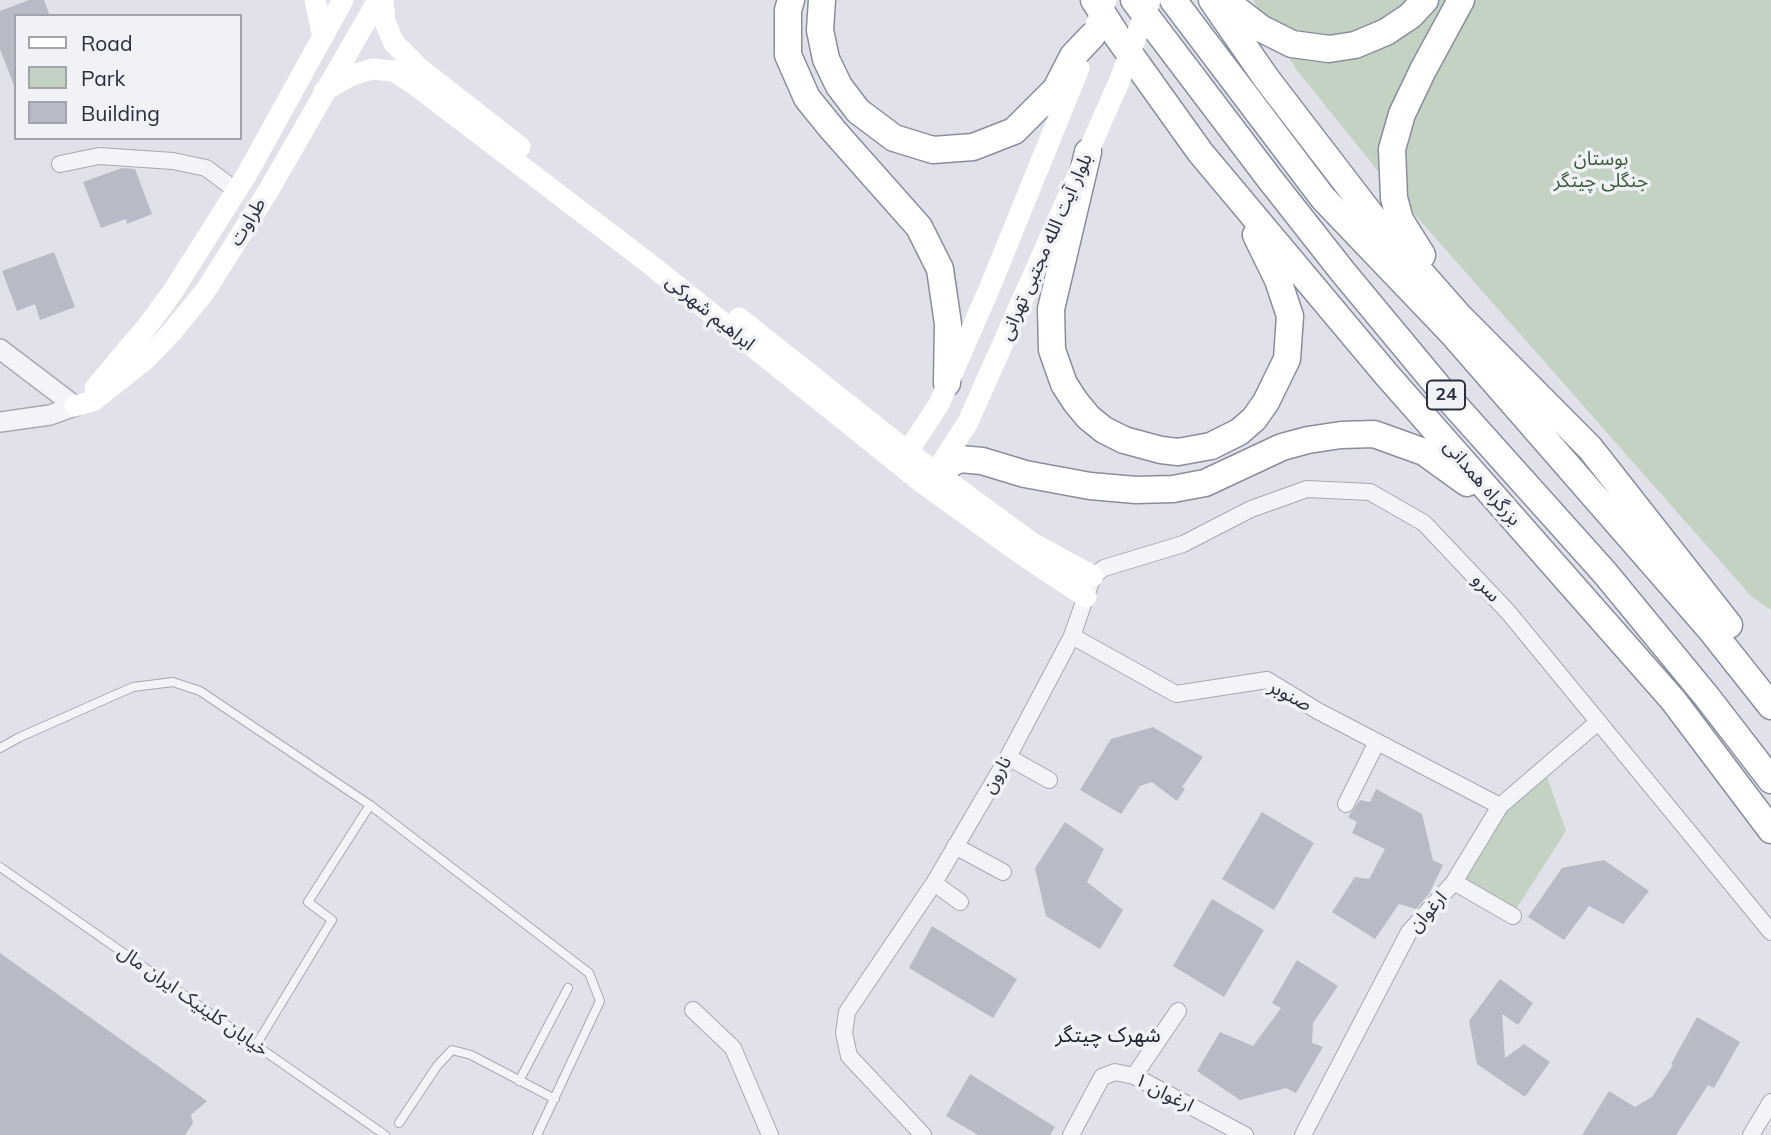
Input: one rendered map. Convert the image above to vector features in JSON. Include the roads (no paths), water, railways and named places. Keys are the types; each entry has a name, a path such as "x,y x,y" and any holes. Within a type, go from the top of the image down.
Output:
{"highway":[{"path":"791,0 788,10 788,55 807,98 919,227 940,269 947,324 947,383"},
{"path":"822,0 820,30 825,59 839,86 858,111 894,138 933,150 972,147 1014,131 1043,104 1056,89 1073,56 1104,36 1082,0"},
{"name":"بزرگراه همدانی","path":"1094,0 1104,36 1387,374 1673,700 1771,830"},
{"name":"بزرگراه همدانی","path":"1134,0 1343,272 1441,390 1605,573 1771,780"},
{"name":"24","path":"1173,0 1324,198 1452,333 1710,629 1771,706"},
{"path":"1212,0 1266,78 1378,224 1460,317 1590,448 1771,679"},
{"path":"1224,0 1262,29 1292,44 1329,49 1354,45 1386,32 1410,16 1425,0"},
{"path":"1460,317 1400,220 1394,198 1391,160 1402,114 1461,0"},
{"path":"1088,152 1051,309 1051,339 1056,365 1075,401 1088,417 1104,430 1142,447 1178,452 1211,446 1239,432 1254,419 1266,402 1287,359 1290,316 1278,280 1260,242 1200,152"},
{"path":"930,479 960,459 982,461 1025,474 1090,486 1136,491 1173,489 1205,482 1282,447 1340,435 1374,434 1424,452 1461,477 1530,538"}],"main road":[{"path":"315,0 323,37"},
{"name":"طراوت","path":"75,406 97,386 173,291 242,182 343,0"},
{"name":"طراوت","path":"75,406 93,401 114,386 171,333 206,290 381,0"},
{"name":"ابراهیم شهرکی","path":"381,0 385,22 394,43 418,66 903,458"},
{"name":"بلوار آیت الله مجتبی تهرانی","path":"903,458 939,404 1104,36 1106,0"},
{"name":"بلوار آیت الله مجتبی تهرانی","path":"930,479 968,422 1119,82 1150,0"},
{"name":"ابراهیم شهرکی","path":"324,91 352,75 373,69 394,71 903,458 1024,556 1086,597"},
{"path":"242,182 270,188"},
{"path":"925,426 935,443 953,446"},
{"name":"ابراهیم شهرکی","path":"930,479 1032,544 1093,576"}],"street":[{"path":"60,163 99,156 173,160 206,168 242,182"},
{"path":"0,349 75,406"},
{"name":"طراوت","path":"0,422 50,415 75,406"},
{"name":"سرو","path":"1093,576 1104,568 1183,544 1251,509 1307,489 1370,492 1424,523 1508,613 1771,932"},
{"name":"نارون","path":"923,1135 849,1056 844,1033 847,1012 934,883 1008,757 1072,636 1093,576"},
{"name":"صنوبر","path":"1072,636 1176,694 1267,680 1318,711 1500,806"},
{"name":"ارغوان","path":"1303,1135 1409,932 1454,882 1500,806 1598,722"},
{"path":"1346,804 1377,742"},
{"path":"1008,757 1049,780"},
{"path":"955,846 1003,872"},
{"path":"1454,882 1513,916"},
{"path":"934,883 960,902"},
{"path":"693,1010 733,1048 770,1135"},
{"path":"1134,1076 1178,1011"},
{"name":"ارغوان ۱","path":"1071,1135 1102,1077 1115,1072 1134,1076 1245,1135"},
{"path":"1751,1135 1771,1102"}],"lane":[{"path":"0,748 134,687 173,682 200,691 370,805 589,973 600,1001 537,1135"},
{"path":"256,1045 332,920 308,902 370,805"},
{"name":"خیابان کلینیک ایران مال","path":"0,867 385,1135"},
{"path":"519,1082 568,988"},
{"path":"399,1123 437,1066 452,1050 471,1055 555,1099"}],"district":[{"name":"شهرک چیتگر","path":"1108,1036"}],"park label":[{"name":"بوستان جنگلی چیتگر","path":"1601,170"}]}
